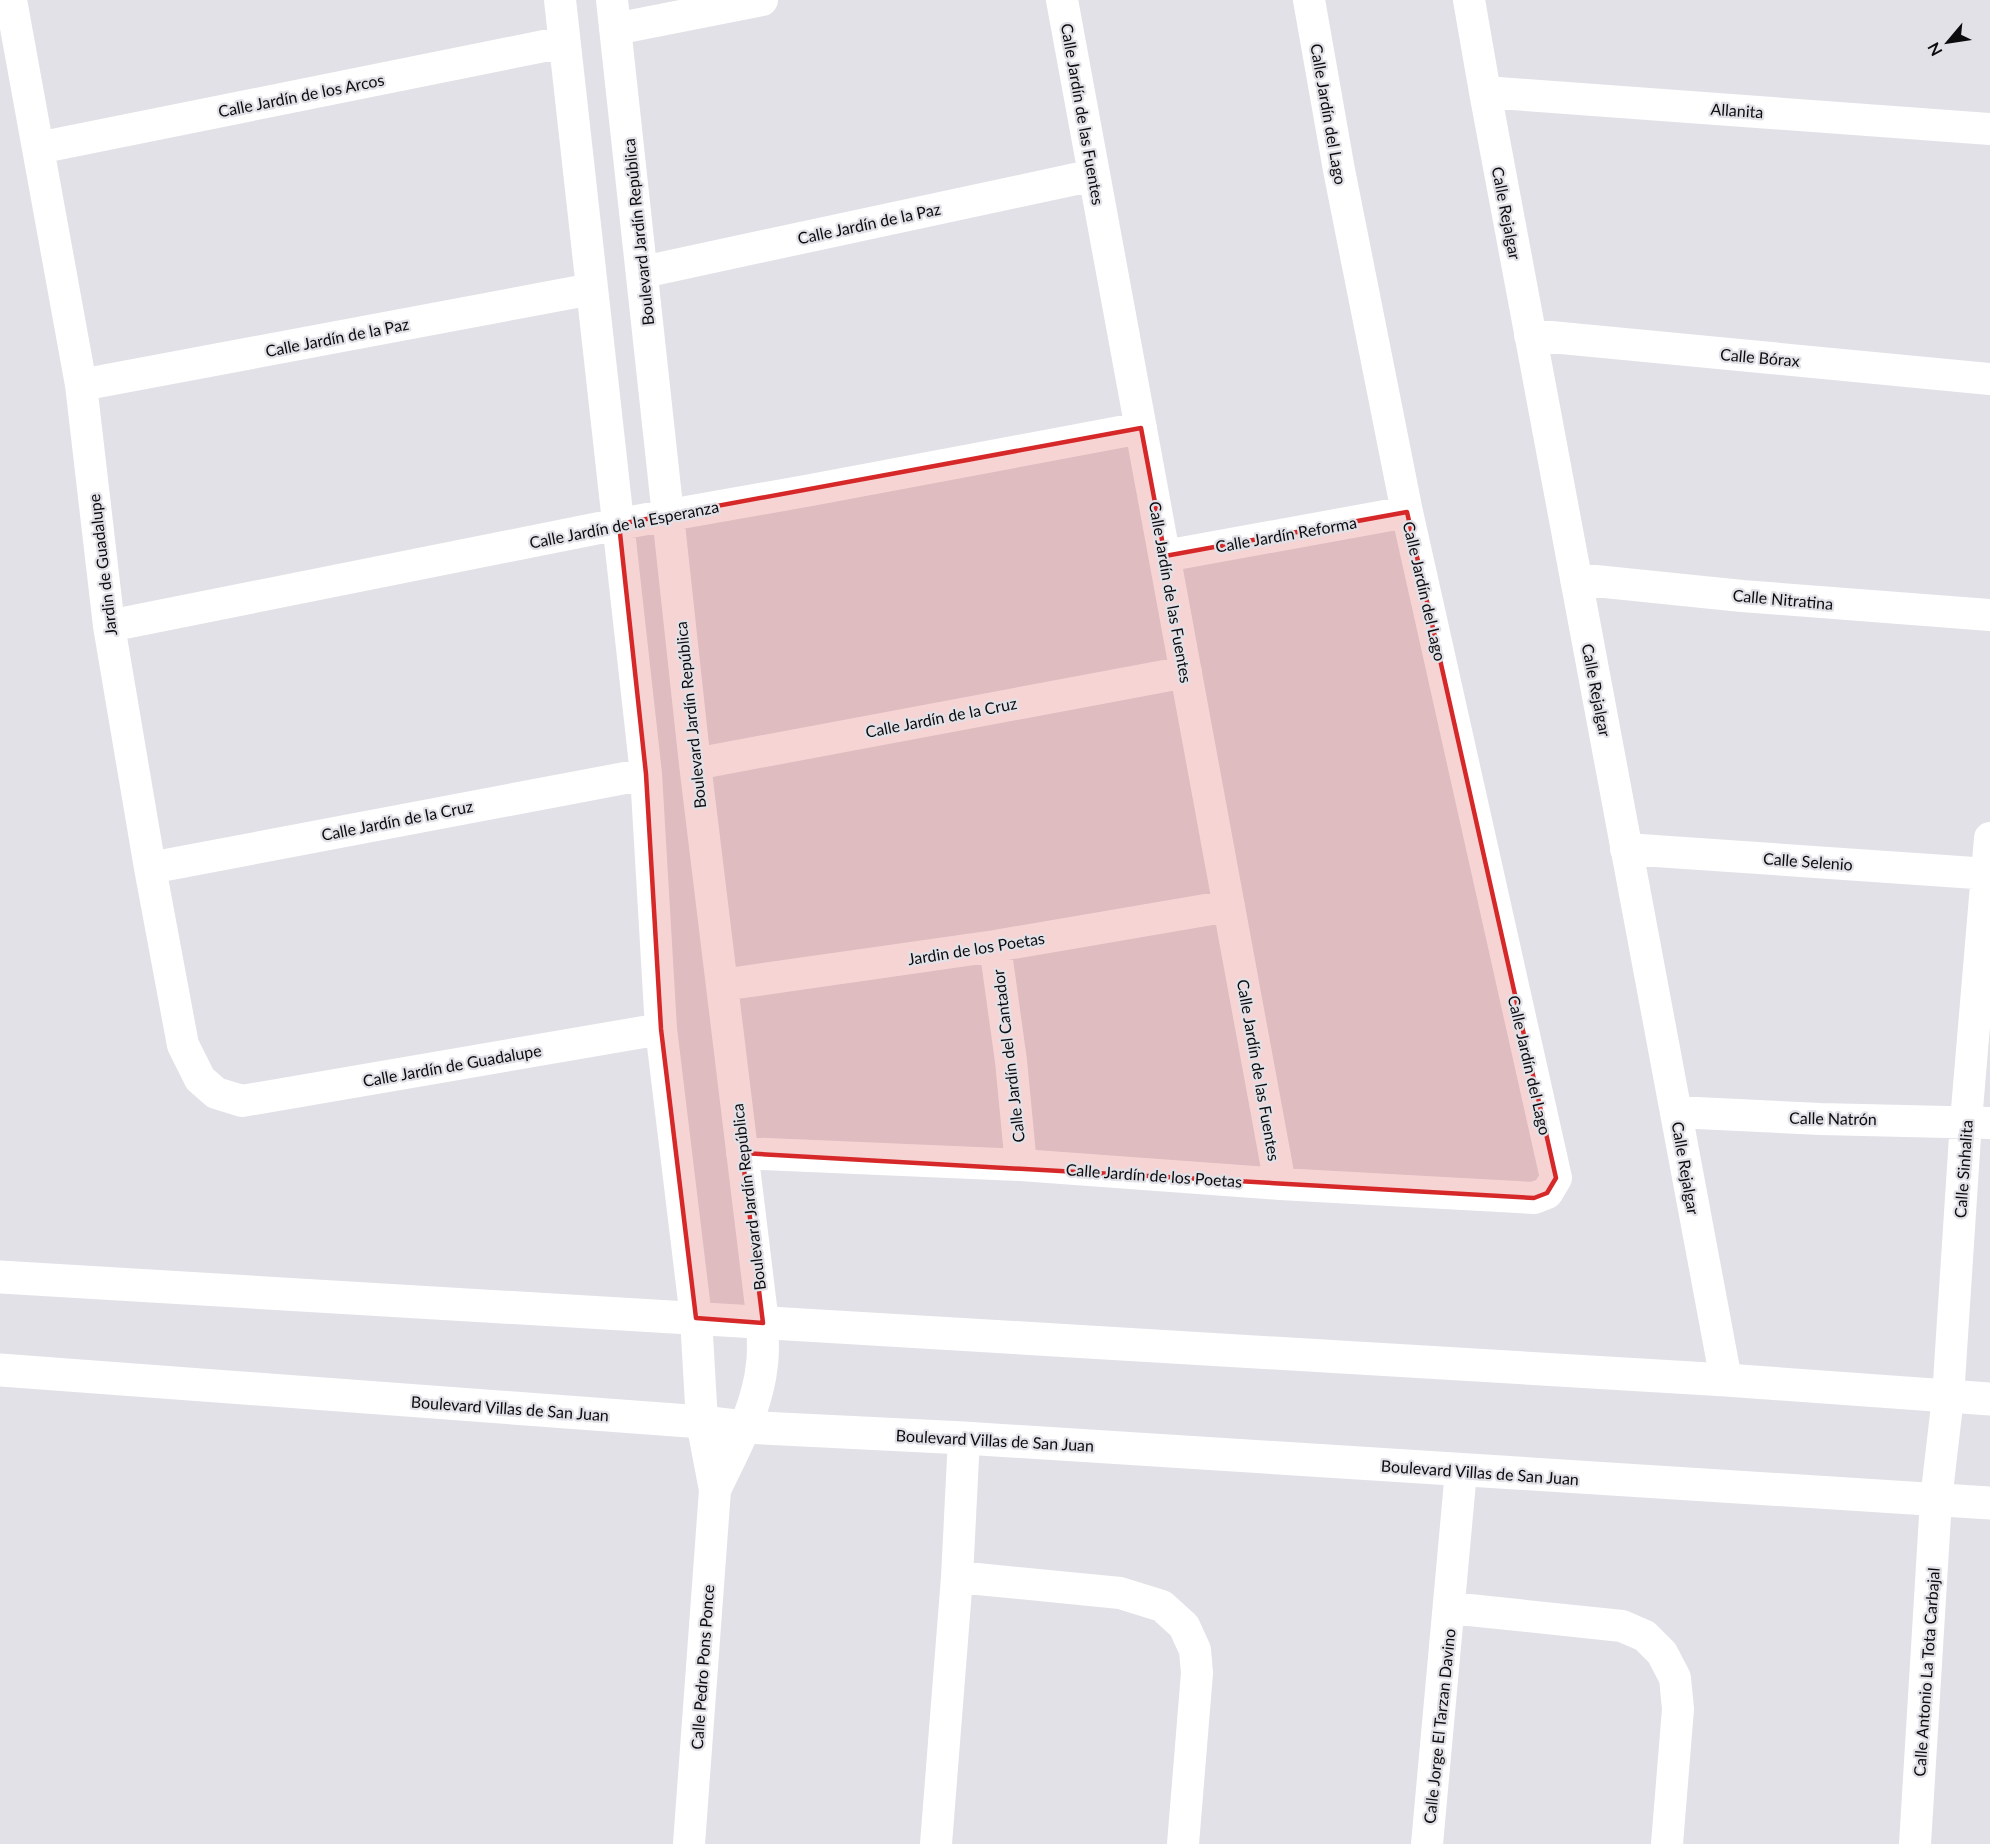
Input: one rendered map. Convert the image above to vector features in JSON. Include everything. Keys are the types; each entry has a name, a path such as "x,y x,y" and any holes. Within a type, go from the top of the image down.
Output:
{"street":[{"name":"Jardin de Guadalupe","path":"11,0 81,385 109,626 183,1046 200,1079 216,1093 242,1101"},
{"path":"560,0 646,774 661,1029 696,1318 702,1422"},
{"path":"613,15 762,0"},
{"name":"Calle Jardín de las Fuentes","path":"1062,0 1280,1184"},
{"name":"Calle Jardín del Lago","path":"1309,0 1339,170 1407,512 1556,1178"},
{"name":"Calle Rejalgar","path":"1469,0 1726,1380"},
{"name":"Boulevard Jardín República","path":"613,15 643,272 695,764 763,1323 762,1365 755,1398 744,1427"},
{"name":"Calle Jardín de los Arcos","path":"38,148 564,42"},
{"name":"Allanita","path":"1485,92 1990,129"},
{"name":"Calle Jardín de la Paz","path":"643,272 1094,175"},
{"name":"Calle Jardín de la Paz","path":"81,385 592,289"},
{"name":"Calle Bórax","path":"1530,335 1990,379"},
{"name":"Calle Jardín de la Esperanza","path":"109,626 619,524 1141,428"},
{"name":"Calle Jardín Reforma","path":"1165,556 1407,512"},
{"name":"Calle Nitratina","path":"1576,579 1742,596 1990,615"},
{"name":"Calle Jardín de la Cruz","path":"695,764 1186,672"},
{"name":"Calle Jardín de la Cruz","path":"150,868 646,774"},
{"name":"Calle Sinhalita","path":"1936,1500 1978,1122 1990,838"},
{"name":"Calle Selenio","path":"1626,849 1989,874"},
{"name":"Jardin de los Poetas","path":"722,985 995,946 1229,906"},
{"name":"Calle Jardín del Cantador","path":"995,946 1011,1061 1021,1165"},
{"name":"Calle Jardín de Guadalupe","path":"242,1101 661,1029"},
{"name":"Calle Natrón","path":"1676,1112 1820,1119 1978,1122"},
{"name":"Calle Jardín de los Poetas","path":"742,1153 1021,1165 1280,1184 1534,1198 1547,1193 1556,1178"},
{"path":"0,1277 1726,1380 1990,1399"},
{"name":"Boulevard Villas de San Juan","path":"0,1370 744,1427 964,1438 1990,1503"},
{"name":"Calle Pedro Pons Ponce","path":"689,1844 716,1490 702,1422"},
{"name":"Calle Pedro Pons Ponce","path":"716,1490 744,1427"},
{"path":"936,1844 957,1577 964,1438"},
{"name":"Calle Jorge El Tarzan Davino","path":"1427,1844 1461,1471"},
{"name":"Calle Antonio La Tota Carbajal","path":"1915,1844 1936,1500"},
{"path":"957,1577 1120,1593 1162,1606 1184,1626 1195,1650 1197,1673 1183,1844"},
{"name":"Calle Jorge El Tarzan Davino","path":"1450,1608 1622,1626 1645,1636 1662,1653 1675,1678 1678,1709 1667,1844"}],"highlighted area":[{"path":"1141,428 1165,556 1407,512 1556,1178 1547,1193 1534,1198 742,1153 763,1323 696,1318 661,1029 646,774 619,524"}]}
